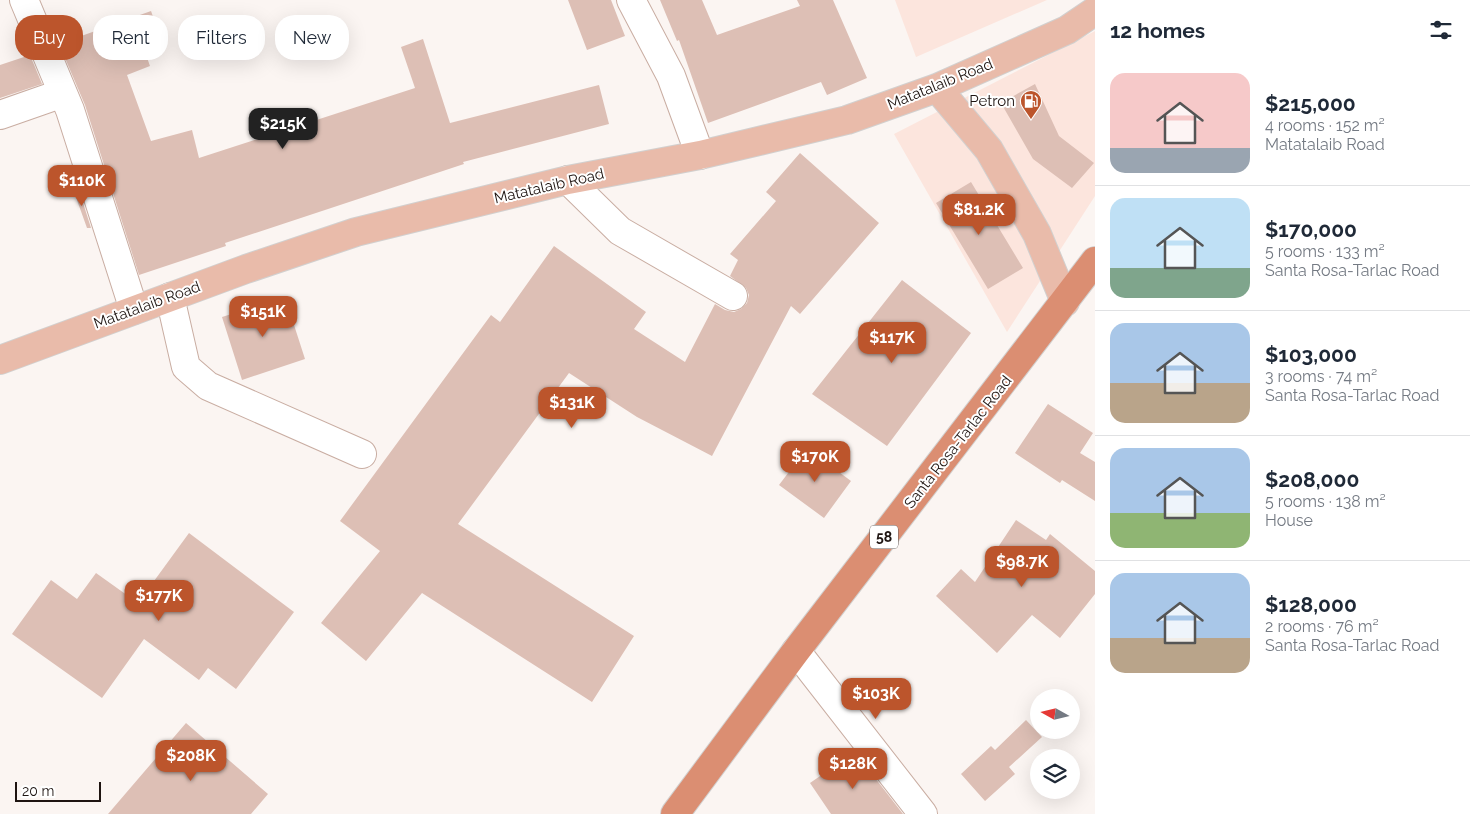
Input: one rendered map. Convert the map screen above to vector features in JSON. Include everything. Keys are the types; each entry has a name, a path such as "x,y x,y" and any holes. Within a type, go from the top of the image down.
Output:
{"highway":[{"name":"Santa Rosa-Tarlac Road","path":"675,814 796,652 1095,262"}],"main road":[{"name":"Matatalaib Road","path":"0,360 246,269 356,232 568,180 700,156 847,120 937,88 1067,30 1095,11"},
{"path":"937,88 989,150 1037,234 1065,302"}],"street":[{"path":"24,0 70,110 134,310"},
{"path":"631,0 671,76 700,156"},
{"path":"0,115 63,93"},
{"path":"568,180 620,231 732,296"},
{"path":"170,297 186,367 208,386 362,454"},
{"path":"796,652 923,814"}],"shaded area":[{"path":"895,0 1047,0 916,57"},
{"path":"1095,31 1095,196 1007,332 894,134"}],"building":[{"path":"568,0 611,0 625,36 587,50"},
{"path":"660,0 702,0 717,35 800,6 797,0 833,0 867,78 827,95 821,82 708,123 679,40 677,41"},
{"path":"151,11 152,15 140,15"},
{"path":"93,32 93,60 148,60 150,66 127,75 151,141 192,130 199,158 415,88 401,47 423,39 450,123 599,85 609,124 463,162 464,164 225,243 226,246 139,275 85,105 66,60 83,60 83,35"},
{"path":"15,60 32,60 42,84 0,98 0,65"},
{"name":"Petron","path":"1035,84 1059,136 1094,163 1072,188 1033,159 1001,103"},
{"path":"800,153 879,223 800,314 791,306 712,456 637,417 569,373 458,524 634,636 592,702 422,593 366,661 321,623 380,551 340,521 491,315 500,322 554,246 646,312 634,329 685,362 715,304 725,310 734,312 741,309 747,303 749,295 746,288 730,276 738,260 730,254 776,201 766,192"},
{"path":"971,182 1023,268 988,289 936,203"},
{"path":"78,187 91,228 87,228 73,189"},
{"path":"902,280 971,333 887,446 812,394"},
{"path":"285,297 305,359 242,380 222,317"},
{"path":"1048,404 1093,433 1080,453 1095,462 1095,501 1062,480 1060,483 1015,453"},
{"path":"807,448 851,481 824,518 779,485"},
{"path":"1016,520 1046,540 1050,534 1095,571 1095,594 1060,638 1032,615 997,653 936,596 961,569 975,582"},
{"path":"189,533 294,612 236,689 208,668 199,680 144,639 102,698 12,634 51,580 77,599 96,573 138,603"},
{"path":"1026,720 1030,724 1030,739 1040,739 1009,767 1015,774 985,801 961,774 991,746 995,750"},
{"path":"186,723 268,794 251,814 108,814"},
{"path":"855,752 903,814 831,814 810,783"}],"place":[{"name":"Petron","path":"1031,120"}]}
